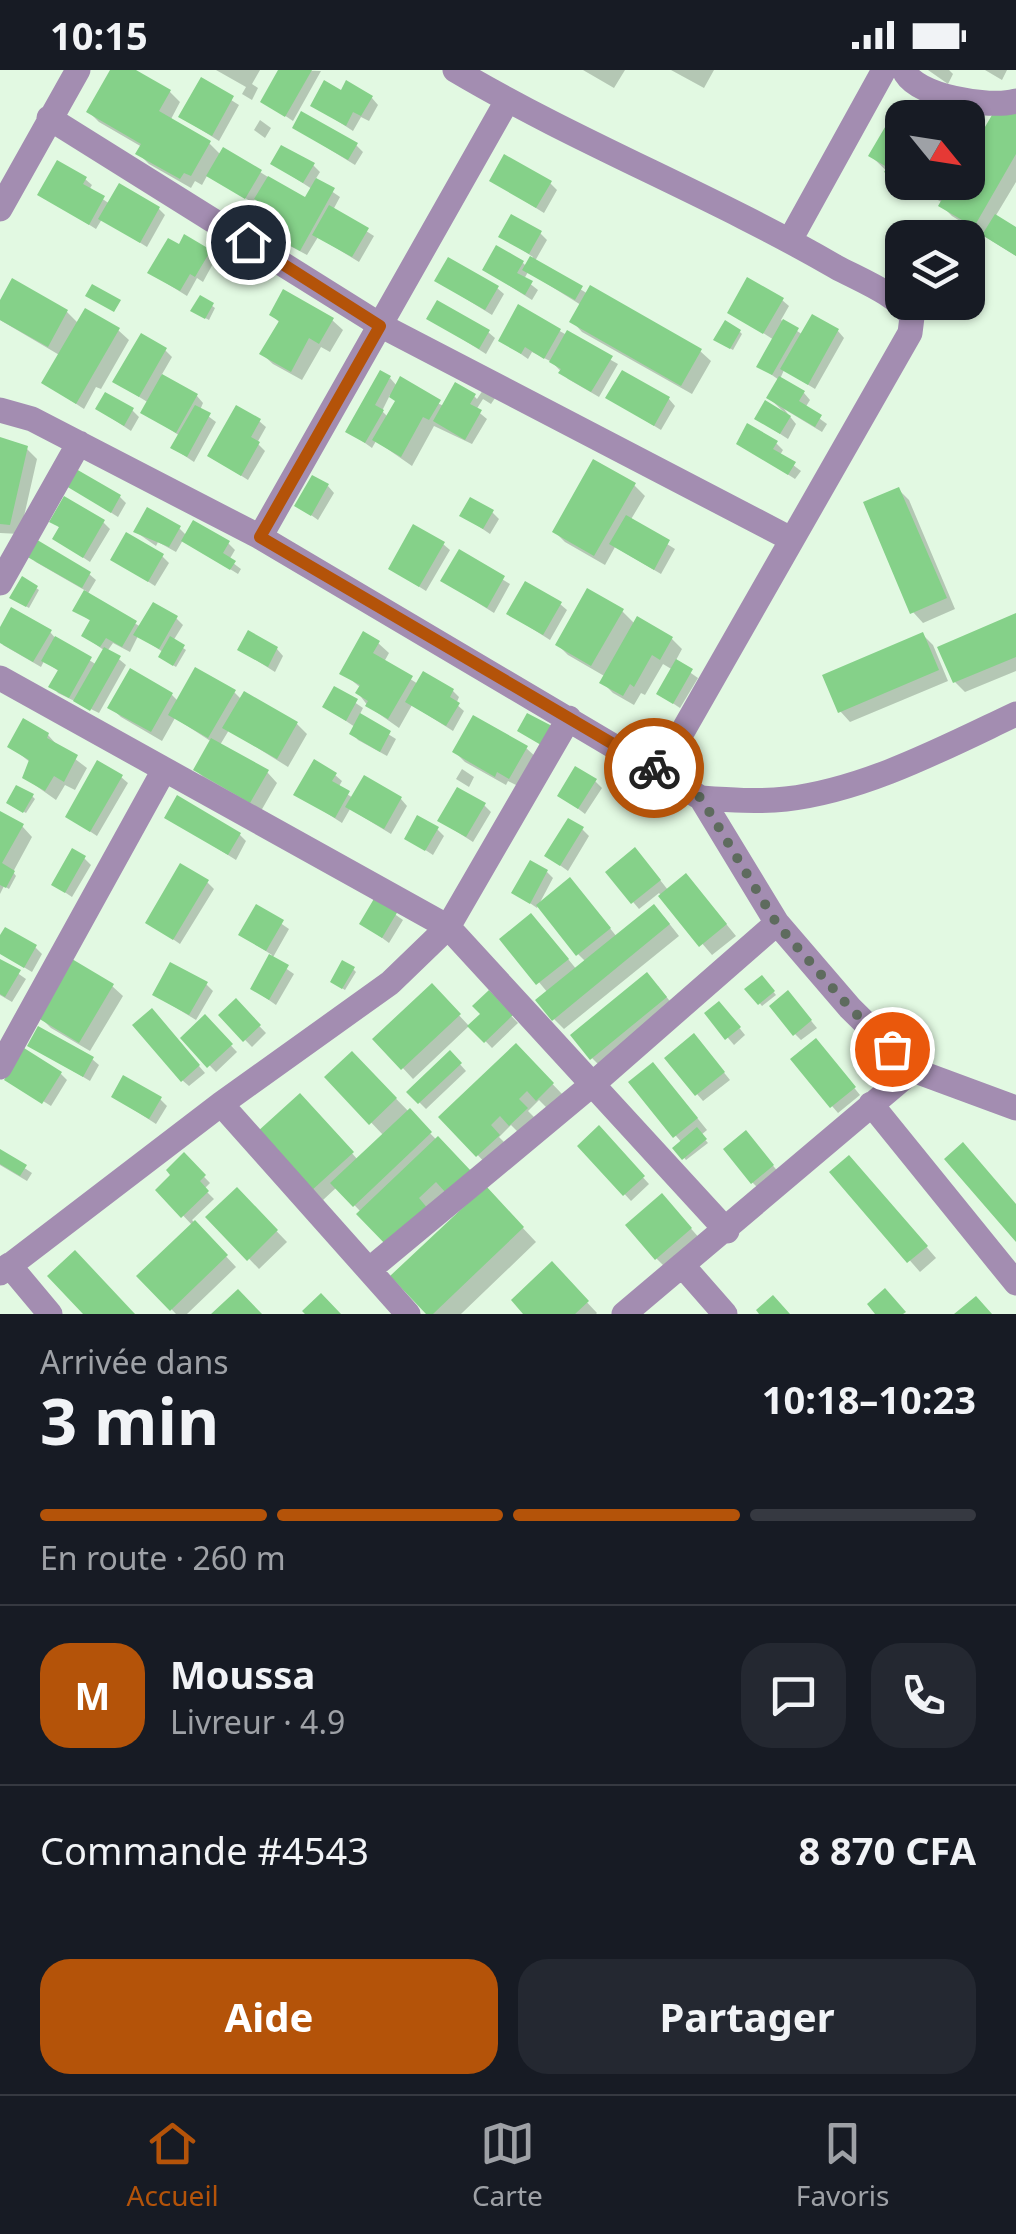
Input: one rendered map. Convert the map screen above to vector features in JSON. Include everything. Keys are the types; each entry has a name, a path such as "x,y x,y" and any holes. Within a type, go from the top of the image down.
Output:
{"street":[{"path":"0,209 78,70"},
{"path":"455,70 507,101 790,240 898,302 908,310 913,324 660,771"},
{"path":"790,240 884,70"},
{"path":"904,70 910,82 938,92 985,105 1016,101"},
{"path":"260,537 507,101"},
{"path":"49,118 380,326 792,539"},
{"path":"0,410 32,419 260,537 701,798 777,924 850,1008 913,1070 1016,1108"},
{"path":"0,583 79,443"},
{"path":"0,678 448,928 726,1231"},
{"path":"701,798 785,799 823,792 909,762 1016,714"},
{"path":"50,1314 5,1269 221,1104 390,982 448,928 569,718"},
{"path":"0,1067 164,770"},
{"path":"370,1269 594,1084 777,924"},
{"path":"624,1314 913,1070"},
{"path":"221,1104 408,1314"},
{"path":"871,1104 1016,1283"},
{"path":"682,1265 725,1314"}],"building":[{"path":"110,70 136,70 171,90 159,111 211,141 191,176 184,173 180,179 135,154 141,144 86,112"},
{"path":"278,70 312,70 285,117 260,102"},
{"path":"201,77 234,96 212,136 178,117"},
{"path":"324,80 341,90 346,80 373,96 361,116 353,112 346,126 310,106"},
{"path":"999,103 1016,113 1016,154 978,220 962,220 938,206 942,200 985,200 985,127"},
{"path":"301,111 358,143 348,160 292,128"},
{"path":"885,127 885,166 868,156"},
{"path":"281,145 315,163 303,183 270,164"},
{"path":"223,147 262,170 245,199 206,176"},
{"path":"504,154 552,181 536,208 489,181"},
{"path":"57,160 87,177 83,184 105,196 89,225 37,195"},
{"path":"268,176 305,197 316,178 335,188 300,251 280,240 285,231 260,217 266,206 254,199"},
{"path":"119,183 160,207 140,243 98,219"},
{"path":"329,205 369,228 352,257 312,235"},
{"path":"511,214 542,231 529,254 498,237"},
{"path":"995,214 1016,227 1016,256 985,237"},
{"path":"184,234 211,250 195,277 190,274 180,291 147,273 168,238 179,244"},
{"path":"496,245 524,261 517,273 533,281 525,295 482,270"},
{"path":"530,256 583,286 575,300 522,270"},
{"path":"448,257 499,286 485,310 434,281"},
{"path":"747,277 784,298 763,334 727,313"},
{"path":"12,278 68,310 48,347 0,320 0,300"},
{"path":"92,284 121,300 114,312 85,296"},
{"path":"590,285 702,349 681,386 569,322"},
{"path":"283,289 334,318 319,344 309,338 291,372 259,354 279,321 269,315"},
{"path":"200,295 214,303 205,319 190,311"},
{"path":"437,300 490,330 479,349 426,319"},
{"path":"518,304 561,329 544,359 525,347 521,354 498,341"},
{"path":"85,308 120,328 76,404 41,383"},
{"path":"812,314 839,329 808,385 780,369"},
{"path":"783,319 799,328 772,375 756,367"},
{"path":"725,320 741,330 730,349 713,340"},
{"path":"567,330 613,356 591,392 558,373 561,369 549,362"},
{"path":"141,333 167,348 139,397 112,382"},
{"path":"380,370 391,376 375,405 384,410 365,443 345,432"},
{"path":"622,370 670,397 654,426 605,398"},
{"path":"162,374 198,394 176,433 140,413"},
{"path":"400,376 441,400 429,420 423,417 401,457 372,440 395,401 389,397"},
{"path":"779,376 805,391 799,401 822,415 815,427 766,398"},
{"path":"455,382 476,394 470,404 482,410 465,440 433,421"},
{"path":"105,392 134,408 124,426 95,409"},
{"path":"765,400 791,416 780,434 754,419"},
{"path":"195,405 211,413 187,457 170,448"},
{"path":"236,405 261,419 251,437 260,442 241,476 207,456"},
{"path":"747,423 778,441 773,449 796,462 788,475 736,444"},
{"path":"0,437 28,446 10,525 0,524"},
{"path":"593,459 636,483 594,556 552,532"},
{"path":"76,469 121,495 111,513 66,486"},
{"path":"312,475 329,484 311,516 294,506"},
{"path":"899,487 947,598 910,614 863,502"},
{"path":"64,496 105,520 83,558 52,539 59,527 49,522"},
{"path":"470,497 494,510 483,529 459,516"},
{"path":"147,507 181,526 169,547 133,532"},
{"path":"626,515 670,540 654,570 609,544"},
{"path":"193,520 230,541 223,553 236,561 230,570 181,541"},
{"path":"413,524 445,542 419,587 388,569"},
{"path":"126,532 164,554 148,582 110,560"},
{"path":"34,538 91,572 82,588 24,555"},
{"path":"459,549 505,576 487,608 440,581"},
{"path":"22,576 38,586 26,607 9,598"},
{"path":"525,581 562,602 543,635 506,614"},
{"path":"587,588 624,609 591,666 555,645"},
{"path":"84,590 137,621 122,647 106,638 100,647 81,636 90,620 72,611"},
{"path":"153,602 178,616 159,649 133,635"},
{"path":"11,607 52,630 33,662 0,643 0,627"},
{"path":"1016,613 1016,657 953,683 937,647"},
{"path":"637,616 673,637 660,660 652,655 634,687 630,684 623,696 599,683"},
{"path":"248,630 278,647 268,667 237,650"},
{"path":"363,631 380,641 373,653 413,676 388,719 365,706 368,701 355,693 360,685 339,674"},
{"path":"923,632 939,670 838,713 822,675"},
{"path":"55,636 92,657 69,698 48,687 58,670 41,661"},
{"path":"170,636 185,645 173,666 158,657"},
{"path":"104,647 121,656 90,711 73,701"},
{"path":"676,659 693,669 673,704 656,694"},
{"path":"195,667 236,690 208,738 168,715"},
{"path":"130,668 173,693 151,732 107,708"},
{"path":"423,671 454,689 450,697 460,703 446,726 405,702"},
{"path":"334,686 358,699 346,721 322,707"},
{"path":"244,691 298,722 277,759 222,728"},
{"path":"360,713 391,731 380,752 349,734"},
{"path":"527,713 552,726 541,745 517,731"},
{"path":"473,715 528,746 509,779 497,772 495,777 452,752"},
{"path":"23,718 49,733 47,738 78,755 64,782 54,776 45,791 22,778 29,760 7,747"},
{"path":"211,738 269,770 250,803 193,770"},
{"path":"314,759 337,773 332,781 350,791 335,818 293,795"},
{"path":"97,760 123,775 90,832 65,817"},
{"path":"575,766 597,779 578,809 557,796"},
{"path":"364,775 402,797 384,829 345,807"},
{"path":"16,785 34,794 23,813 6,803"},
{"path":"457,787 486,803 466,837 437,821"},
{"path":"177,795 241,833 228,855 164,818"},
{"path":"0,811 24,824 2,863 15,871 6,888 0,885"},
{"path":"417,815 439,827 425,851 404,839"},
{"path":"568,818 584,827 560,866 544,856"},
{"path":"635,847 661,880 631,904 605,872"},
{"path":"72,848 86,856 65,893 51,885"},
{"path":"530,860 548,870 530,904 511,893"},
{"path":"180,863 209,880 173,940 145,923"},
{"path":"686,873 727,924 699,947 658,896"},
{"path":"570,877 611,928 576,956 536,905"},
{"path":"375,897 398,911 382,938 359,924"},
{"path":"256,904 284,920 266,951 238,935"},
{"path":"654,904 670,924 552,1021 535,1000"},
{"path":"531,913 569,959 536,985 499,939"},
{"path":"5,927 37,945 24,968 0,954 0,935"},
{"path":"269,954 289,965 269,1000 250,989"},
{"path":"0,959 21,970 5,997 0,994"},
{"path":"72,959 114,984 79,1043 38,1018"},
{"path":"342,960 355,967 342,989 330,982"},
{"path":"170,962 208,982 189,1015 152,995"},
{"path":"647,972 667,997 590,1060 570,1035"},
{"path":"762,975 775,991 758,1005 744,989"},
{"path":"432,983 461,1014 401,1070 372,1039"},
{"path":"489,990 513,1015 484,1043 467,1026 480,1014 472,1006"},
{"path":"788,990 812,1020 793,1036 769,1006"},
{"path":"236,998 261,1025 243,1042 218,1015"},
{"path":"719,1001 741,1027 725,1040 704,1013"},
{"path":"152,1008 200,1065 181,1082 132,1025"},
{"path":"205,1014 233,1044 207,1068 180,1038"},
{"path":"38,1026 94,1057 83,1077 27,1046"},
{"path":"694,1033 725,1072 695,1096 664,1058"},
{"path":"816,1038 856,1087 830,1108 790,1059"},
{"path":"516,1043 554,1083 536,1101 527,1091 519,1099 528,1108 509,1126 500,1116 491,1125 500,1135 476,1157 438,1117"},
{"path":"24,1048 62,1072 42,1104 4,1080"},
{"path":"450,1050 462,1063 418,1104 406,1092"},
{"path":"352,1051 397,1098 369,1125 324,1077"},
{"path":"653,1062 698,1118 673,1138 628,1082"},
{"path":"123,1075 162,1097 149,1119 111,1097"},
{"path":"300,1093 354,1152 311,1191 257,1132"},
{"path":"410,1108 432,1132 353,1207 330,1183"},
{"path":"599,1125 645,1176 623,1196 577,1146"},
{"path":"697,1127 707,1139 682,1160 672,1148"},
{"path":"746,1130 774,1165 751,1184 723,1149"},
{"path":"438,1136 471,1171 446,1193 436,1182 419,1198 429,1210 389,1248 356,1214"},
{"path":"963,1142 1016,1204 1016,1242 944,1159"},
{"path":"0,1149 27,1165 20,1176 0,1164"},
{"path":"184,1152 206,1175 200,1181 209,1191 181,1218 155,1190 170,1175 166,1170"},
{"path":"849,1155 928,1246 907,1263 829,1172"},
{"path":"486,1186 524,1227 433,1314 426,1314 390,1276"},
{"path":"237,1187 278,1230 247,1261 205,1217"},
{"path":"662,1193 692,1228 655,1260 625,1225"},
{"path":"195,1220 228,1255 170,1311 136,1276"},
{"path":"75,1250 135,1314 83,1314 47,1276"},
{"path":"552,1261 589,1301 575,1314 523,1314 511,1300"},
{"path":"885,1288 906,1312 875,1314 867,1304"},
{"path":"238,1289 262,1314 211,1314"},
{"path":"321,1293 341,1314 302,1311"},
{"path":"773,1295 790,1314 759,1314 756,1310"},
{"path":"976,1296 992,1314 954,1314"}],"way so far":[{"path":"654,768 701,798 777,924 850,1008 892,1049"}],"route":[{"path":"248,242 380,326 260,537 654,768"}]}
